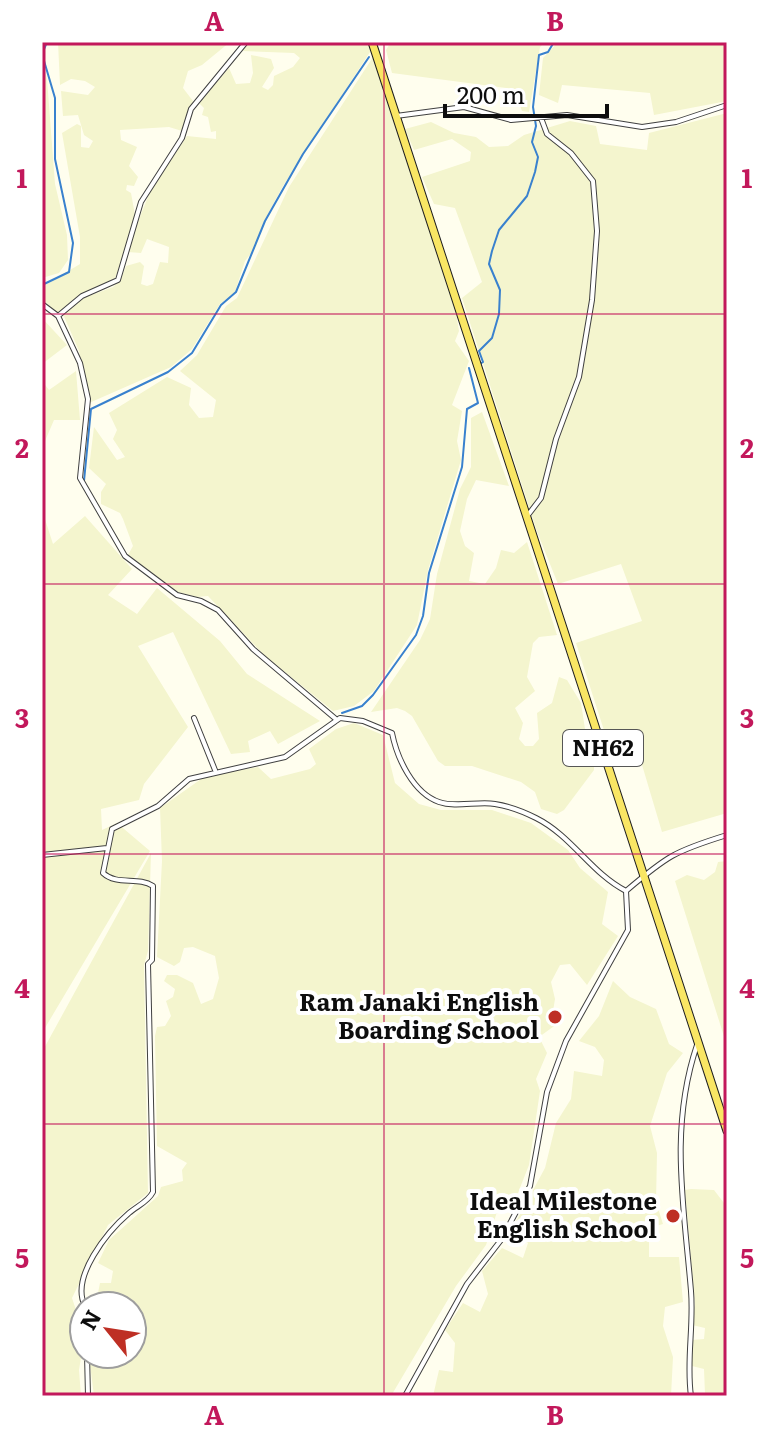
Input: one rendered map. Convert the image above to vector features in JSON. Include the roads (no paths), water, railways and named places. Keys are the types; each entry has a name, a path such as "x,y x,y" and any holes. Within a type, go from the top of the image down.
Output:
{"main road":[{"name":"NH62","path":"372,42 646,874 727,1131"}],"street":[{"path":"58,316 82,296 118,280 141,202 152,181 182,138 191,109 246,42"},
{"path":"396,116 456,107 511,120 567,115 642,127 676,122 727,105"},
{"path":"527,519 541,498 556,439 579,377 592,300 597,243 593,181 571,153 547,134 537,119"},
{"path":"42,304 58,316 80,363 88,399 80,478 125,556 177,595 201,601 218,610 253,649 337,720"},
{"path":"194,718 215,770"},
{"path":"81,1290 107,1233 153,1192 148,964 152,960 153,886 147,882 110,880 103,873 112,829 158,806 189,779 215,770 285,757 337,720 363,721 392,733 396,751 423,792 441,803 495,804 535,818 569,839 607,881 626,891"},
{"path":"626,891 652,866 678,850 727,835"},
{"path":"42,855 107,848"},
{"path":"405,1396 467,1284 501,1240 530,1186 547,1092 566,1041 628,930 626,891"},
{"path":"691,1396 691,1290 681,1212 679,1140 686,1079 698,1043"},
{"path":"87,1370 88,1396"}],"waterway":[{"path":"42,285 69,272 73,243 55,159 55,98 42,54 47,42"},
{"path":"480,364 483,362 479,351 492,338 499,314 500,290 489,264 499,230 527,196 535,172 538,157 532,142 536,126 533,107 539,55 548,52 554,42"},
{"path":"84,481 91,409 168,372 192,353 221,305 236,292 265,221 303,154 369,57"},
{"path":"342,713 362,706 373,695 416,635 423,616 429,573 462,467 467,409 478,403 469,368"}],"place":[{"name":"Ram Janaki English Boarding School","path":"555,1017"},
{"name":"Ideal Milestone English School","path":"673,1216"}]}
